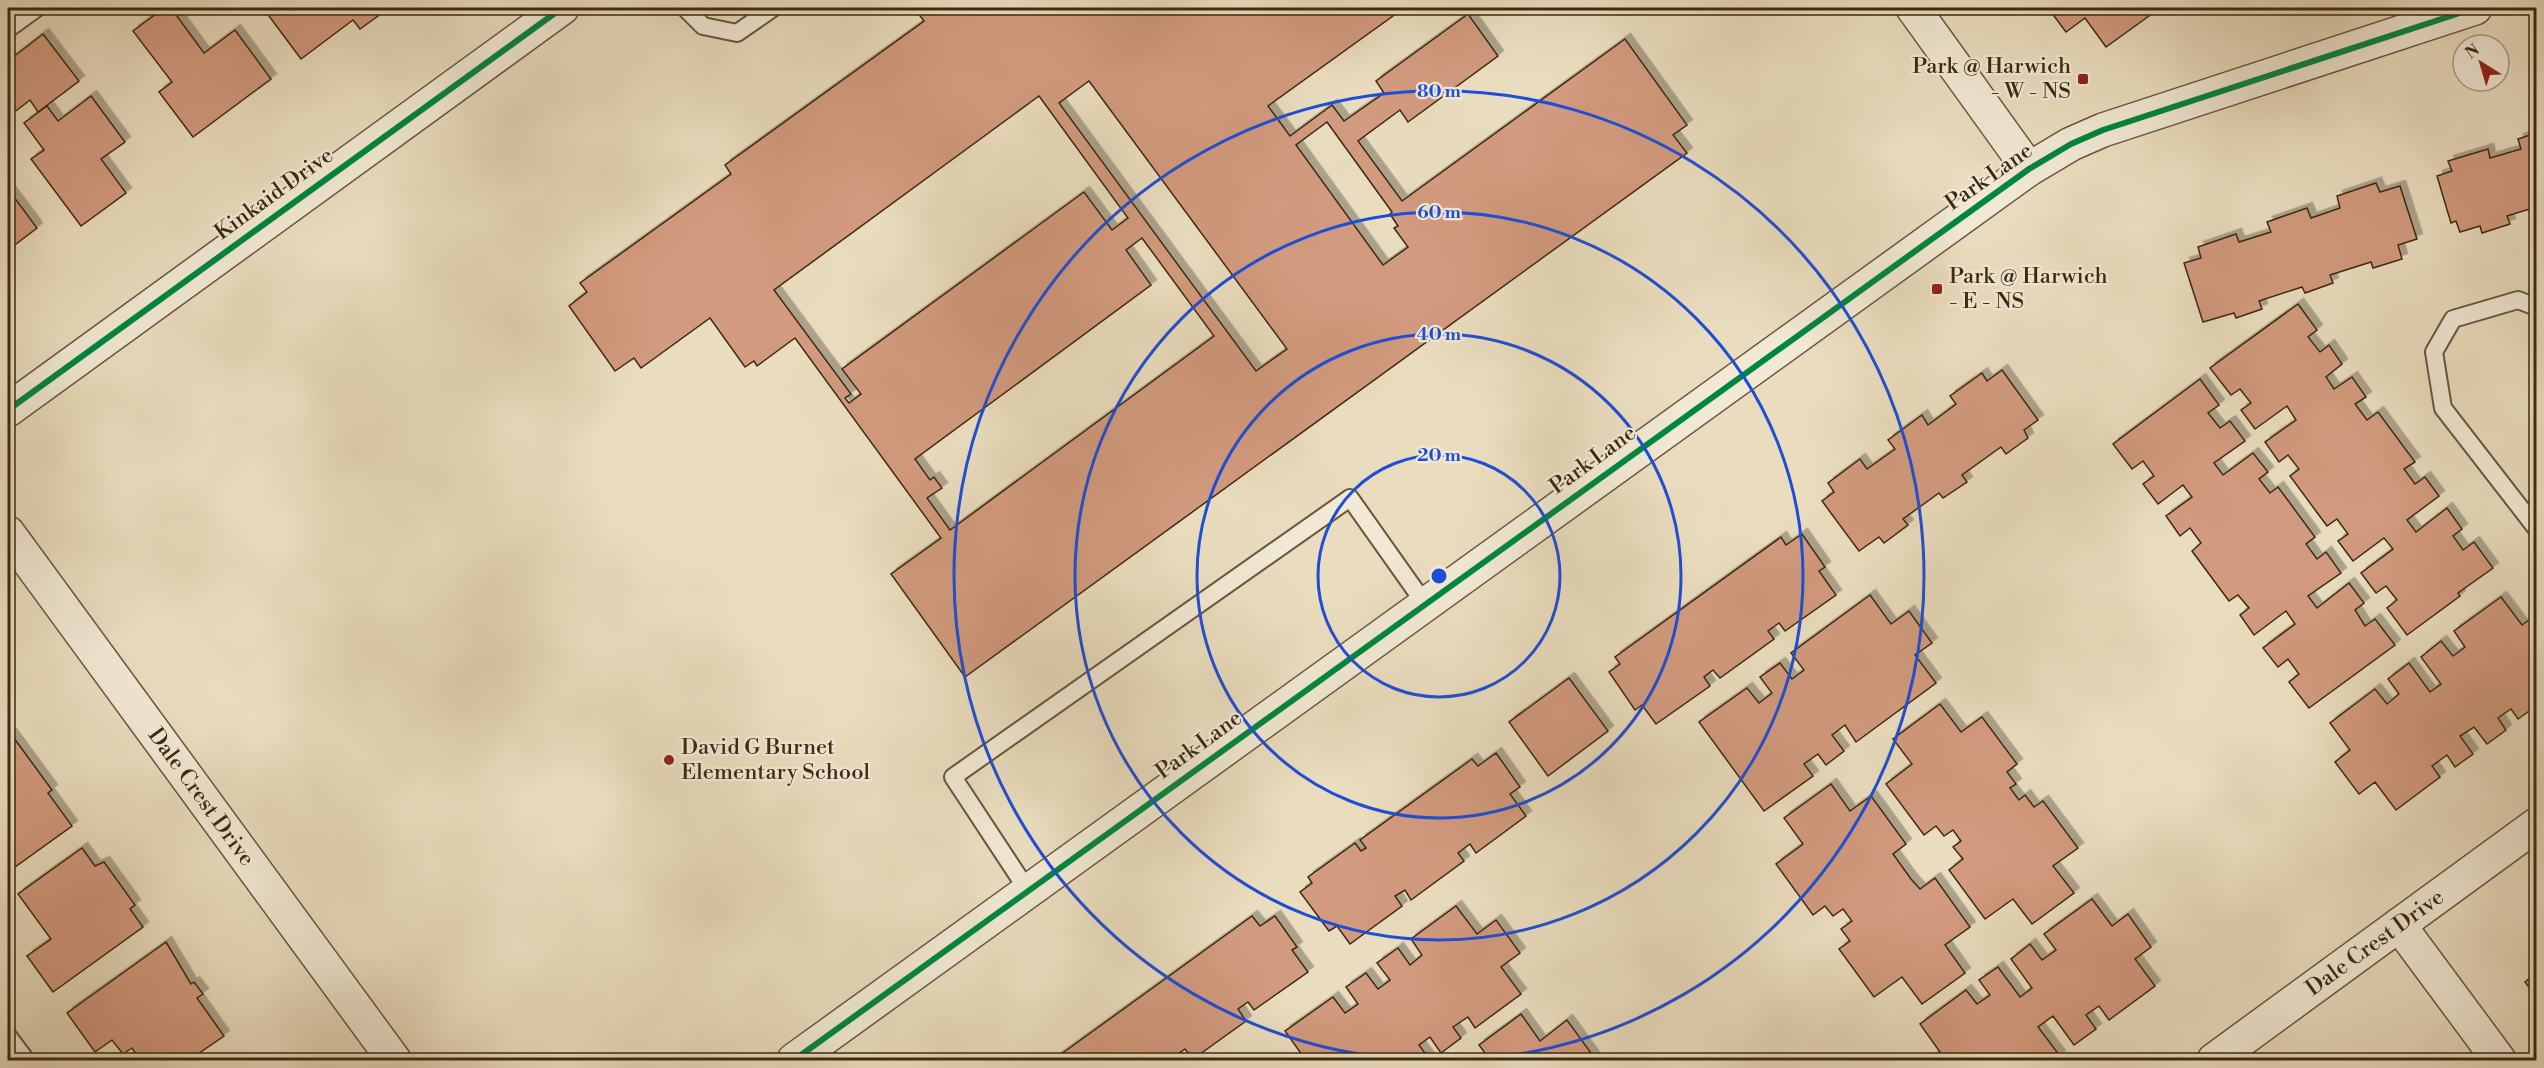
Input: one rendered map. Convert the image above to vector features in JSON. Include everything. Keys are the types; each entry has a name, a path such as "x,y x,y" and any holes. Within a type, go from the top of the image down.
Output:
{"street":[{"name":"Kinkaid Drive","path":"8,410 562,8"},
{"path":"1913,8 2029,170"},
{"name":"Park Lane","path":"794,1060 2029,170 2071,144 2103,130 2475,8"},
{"name":"Dale Crest Drive","path":"8,533 394,1060"},
{"name":"Dale Crest Drive","path":"2214,1060 2536,825"},
{"path":"2399,926 2499,1060"}],"lane":[{"path":"8,28 37,8"},
{"path":"685,8 703,26 736,33 773,8"},
{"path":"2536,306 2518,300 2453,319 2434,352 2444,408 2536,528"},
{"path":"1028,891 953,777 1350,498 1425,604"},
{"path":"8,1036 26,1060"}],"building":[{"path":"164,8 171,8 204,53 235,30 271,79 193,137 159,92 172,82 133,31"},
{"path":"263,8 389,8 360,29 353,20 301,59"},
{"path":"914,8 1404,8 1268,106 1290,136 1332,105 1344,121 1384,93 1376,81 1468,14 1498,56 1408,122 1400,110 1358,141 1402,201 1625,39 1687,125 1673,135 1687,153 965,677 891,574 941,538 795,338 757,366 754,361 745,367 710,318 641,368 634,358 615,371 569,306 587,292 580,283 731,174 725,165 924,21","holes":["1089,81 1287,349 1256,371 1059,103","1039,96 1128,218 1112,230 1084,192 842,369 861,394 849,403 845,398 851,394 774,290","1327,122 1392,212 1390,214 1398,226 1394,228 1408,247 1383,265 1296,145","1142,238 1214,336 950,530 927,498 942,488 934,477 930,480 915,459 1151,285 1126,250"]},
{"path":"2048,8 2160,8 2106,47 2085,18 2066,32"},
{"path":"43,34 79,81 38,112 30,100 8,117 8,61"},
{"path":"91,96 125,142 101,159 126,193 81,226 31,159 44,150 24,123 47,106 58,121"},
{"path":"2536,133 2536,207 2507,216 2510,224 2482,233 2480,226 2460,232 2456,221 2451,223 2437,176 2452,171 2448,161 2488,149 2490,158 2521,149 2518,139"},
{"path":"2376,183 2380,192 2400,186 2417,239 2398,245 2402,259 2373,268 2371,262 2330,275 2333,283 2305,293 2302,287 2259,301 2262,309 2236,318 2234,313 2203,322 2184,263 2201,258 2198,247 2236,234 2239,242 2271,232 2267,222 2307,208 2311,218 2340,208 2337,196"},
{"path":"8,189 37,228 8,250"},
{"path":"2298,304 2317,330 2308,337 2320,352 2329,345 2342,364 2326,377 2334,389 2352,377 2366,397 2355,404 2367,420 2378,412 2415,462 2404,469 2415,484 2425,477 2439,496 2407,520 2416,532 2447,508 2462,529 2453,536 2463,550 2474,542 2493,568 2458,593 2460,596 2407,635 2387,608 2397,600 2386,586 2376,593 2361,573 2393,549 2384,538 2353,561 2338,541 2348,534 2337,519 2327,526 2290,476 2299,469 2288,455 2279,462 2265,442 2296,420 2287,406 2255,429 2241,410 2251,403 2240,389 2231,395 2210,368"},
{"path":"2002,370 2038,420 2024,430 2028,438 2006,454 2001,447 1962,475 1967,482 1943,498 1939,493 1903,519 1908,525 1884,543 1879,537 1859,551 1822,501 1834,492 1828,483 1860,459 1867,469 1895,449 1888,440 1922,415 1928,425 1956,404 1950,396 1982,373 1987,381"},
{"path":"2200,379 2219,405 2208,413 2220,428 2230,421 2245,441 2214,463 2223,475 2253,453 2268,472 2259,479 2270,493 2278,487 2315,537 2306,544 2317,559 2326,552 2341,573 2308,596 2317,608 2349,583 2364,603 2355,610 2365,626 2375,619 2395,645 2309,708 2289,682 2299,674 2288,659 2278,667 2263,648 2295,624 2286,611 2254,635 2240,615 2249,608 2238,595 2229,601 2192,551 2201,543 2190,528 2180,536 2166,516 2192,497 2183,485 2158,504 2143,484 2154,476 2143,461 2132,469 2113,444"},
{"path":"1802,534 1825,567 1819,571 1836,595 1785,631 1779,623 1768,631 1774,639 1720,678 1713,670 1704,677 1710,686 1656,724 1642,705 1635,710 1609,672 1620,664 1615,657 1781,537 1786,545"},
{"path":"1870,595 1891,624 1909,611 1932,643 1915,655 1936,683 1856,742 1845,725 1832,735 1844,751 1826,765 1818,754 1804,764 1813,776 1764,811 1699,722 1747,688 1759,703 1772,693 1760,677 1780,663 1792,679 1804,670 1791,653"},
{"path":"2501,597 2522,625 2536,615 2536,706 2518,719 2511,709 2498,718 2506,730 2487,744 2474,727 2460,736 2473,754 2455,767 2447,755 2432,766 2440,777 2396,810 2375,782 2359,794 2335,762 2350,750 2330,723 2375,689 2387,704 2399,694 2388,679 2409,663 2430,692 2441,684 2421,657 2441,641 2453,656 2465,647 2454,631"},
{"path":"1569,678 1608,731 1548,776 1509,722"},
{"path":"1940,704 1961,732 1982,717 2017,764 2007,772 2016,784 2010,788 2019,800 2025,795 2034,807 2043,801 2078,848 2053,866 2074,893 2032,924 2013,899 1985,919 1949,870 1963,859 1953,847 1961,841 1953,830 1944,836 1936,826 1924,835 1886,784 1912,764 1893,739"},
{"path":"11,734 52,790 48,793 72,826 8,872 8,737"},
{"path":"1496,753 1520,787 1510,794 1526,816 1476,853 1470,844 1458,853 1464,861 1411,900 1405,890 1395,896 1402,906 1350,944 1337,926 1329,931 1300,892 1312,883 1308,877 1355,843 1361,851 1366,848 1360,840 1472,759 1478,766"},
{"path":"1831,784 1850,811 1871,796 1906,844 1893,854 1911,879 1920,889 1935,878 1970,927 1945,945 1965,973 1922,1004 1902,977 1874,997 1839,949 1850,941 1841,929 1852,921 1843,909 1833,916 1825,906 1813,915 1776,864 1803,844 1784,818"},
{"path":"82,848 95,866 104,862 135,905 130,909 143,927 53,992 27,956 51,939 18,894"},
{"path":"2092,899 2112,926 2128,914 2151,947 2135,959 2155,986 2109,1020 2099,1006 2086,1015 2096,1029 2074,1045 2053,1016 2038,1027 2060,1056 2054,1060 1928,1060 1940,1052 1920,1024 1966,990 1977,1004 1990,995 1979,980 1998,967 2020,997 2032,988 2011,959 2030,944 2042,960 2056,950 2044,934"},
{"path":"1456,906 1477,934 1496,920 1520,953 1501,967 1521,994 1475,1028 1468,1017 1453,1027 1461,1038 1441,1053 1430,1037 1419,1045 1430,1060 1303,1060 1305,1059 1285,1031 1333,997 1345,1013 1358,1004 1346,987 1366,973 1378,989 1390,980 1377,963 1398,948 1410,965 1422,955 1411,939"},
{"path":"1252,916 1260,926 1275,916 1297,947 1292,950 1308,972 1254,1010 1248,1002 1238,1009 1246,1021 1193,1059 1185,1049 1175,1056 1178,1060 1053,1060"},
{"path":"166,942 191,984 194,982 203,994 197,998 224,1036 189,1060 178,1060 176,1057 171,1060 140,1060 132,1048 123,1054 112,1040 95,1052 67,1013"},
{"path":"2536,973 2536,997 2525,982"},
{"path":"1521,1014 1540,1041 1567,1020 1596,1060 1490,1060 1479,1045"}],"cycle path":[{"path":"8,410 562,8"},
{"path":"794,1060 2029,169 2071,144 2103,130 2475,8"}],"place":[{"name":"Park @ Harwich - W - NS","path":"2083,79"},
{"name":"Park @ Harwich - E - NS","path":"1937,289"},
{"name":"David G Burnet Elementary School","path":"669,760"}]}
